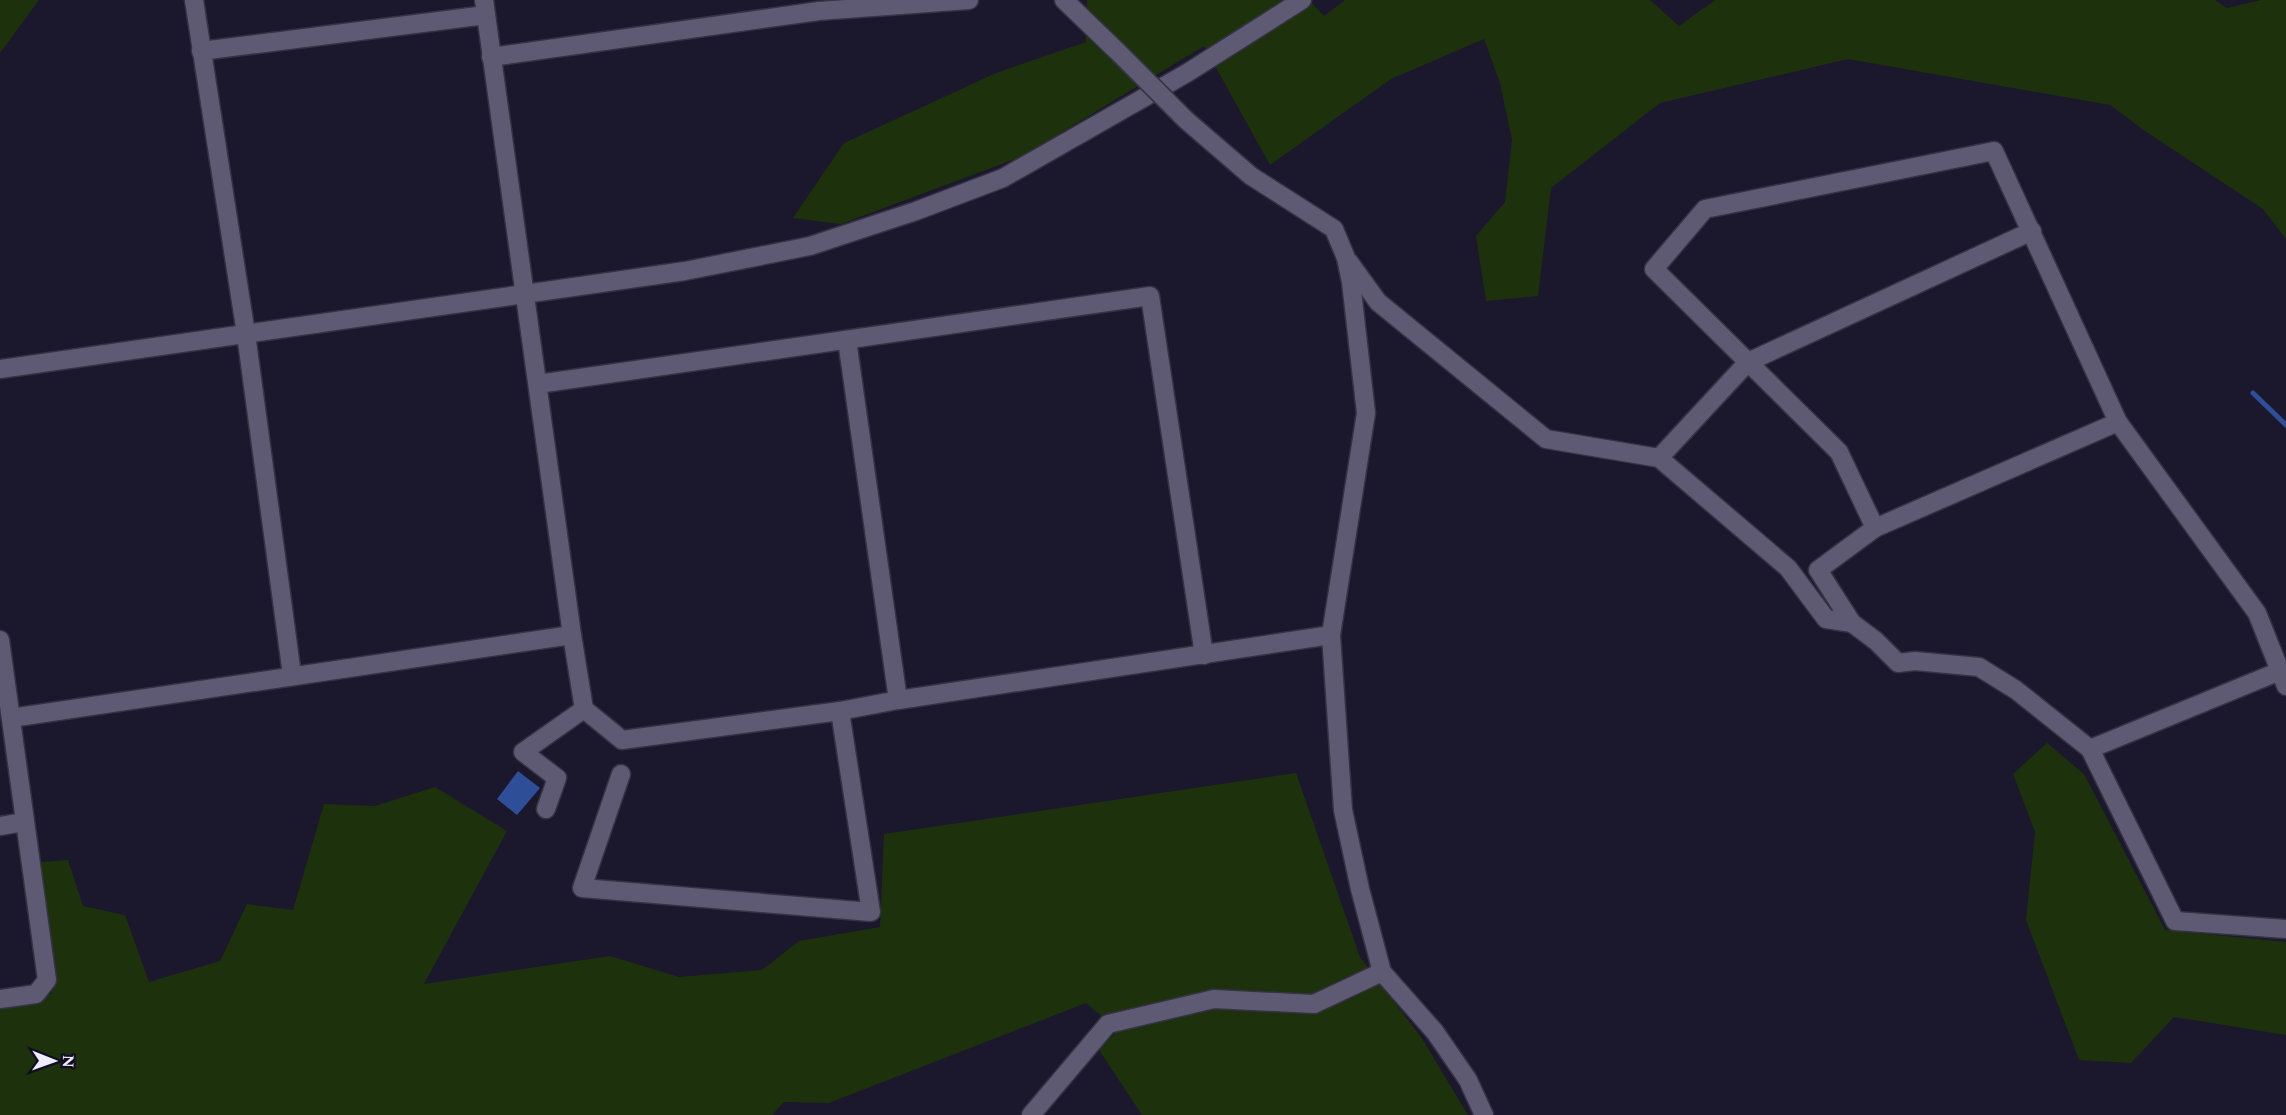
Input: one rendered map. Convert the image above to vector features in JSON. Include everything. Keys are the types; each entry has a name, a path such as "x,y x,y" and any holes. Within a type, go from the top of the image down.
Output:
{"street":[{"path":"194,0 246,334 292,675"},
{"path":"491,57 818,5 969,0"},
{"path":"1064,0 1186,120 1251,176 1334,229 1346,258 1351,282 1366,413 1331,635 1343,810 1360,889 1382,972 1435,1032 1468,1080 1484,1115"},
{"path":"0,369 685,272 810,246 916,211 1003,178 1186,73 1302,0"},
{"path":"201,51 485,7 572,635 585,709 622,740 840,711 898,700 1331,635"},
{"path":"1875,528 1839,452 1654,269 1705,209 1994,151 2118,422 2258,613 2283,679 2090,749"},
{"path":"1659,458 1748,362 2032,231"},
{"path":"1346,258 1378,302 1546,439 1659,458 1788,568 1826,619 1852,623"},
{"path":"538,384 1150,296 1204,655"},
{"path":"847,340 898,700"},
{"path":"2118,422 1875,528 1818,570 1852,623 1876,641 1898,663 1915,661 1979,667 2016,690 2090,749 2175,921 2286,929"},
{"path":"11,718 572,635"},
{"path":"0,640 47,980 36,994 0,999"},
{"path":"546,809 557,778 523,752 585,709"},
{"path":"621,774 582,888 871,912 840,711"},
{"path":"0,826 24,822"},
{"path":"1031,1115 1108,1024 1214,999 1314,1004 1382,972"}],"green space":[{"path":"0,0 39,0 0,53"},
{"path":"1087,0 1309,0 1324,16 1345,0 1650,0 1679,26 1715,0 2215,0 2227,8 2261,0 2286,0 2286,239 2263,209 2145,131 2110,105 1848,59 1660,103 1551,188 1538,296 1486,301 1476,236 1505,202 1512,140 1500,83 1484,39 1391,79 1270,165 1204,46 1021,157 841,224 793,218 844,143 996,73 1086,42"},
{"path":"2047,743 2084,774 2165,930 2286,942 2286,1035 2174,1017 2131,1063 2079,1060 2026,920 2035,832 2013,774"},
{"path":"1296,773 1360,957 1421,1037 1468,1115 1142,1115 1099,1050 1118,1030 1086,1003 829,1103 784,1102 772,1115 0,1115 0,1002 52,994 41,862 68,860 83,906 125,915 149,982 220,961 247,904 293,910 324,804 375,806 435,787 507,831 424,984 610,956 679,977 762,970 799,941 880,927 884,834"}],"water":[{"path":"518,771 540,788 517,815 497,799"}],"waterway":[{"path":"2253,393 2286,425"}]}
